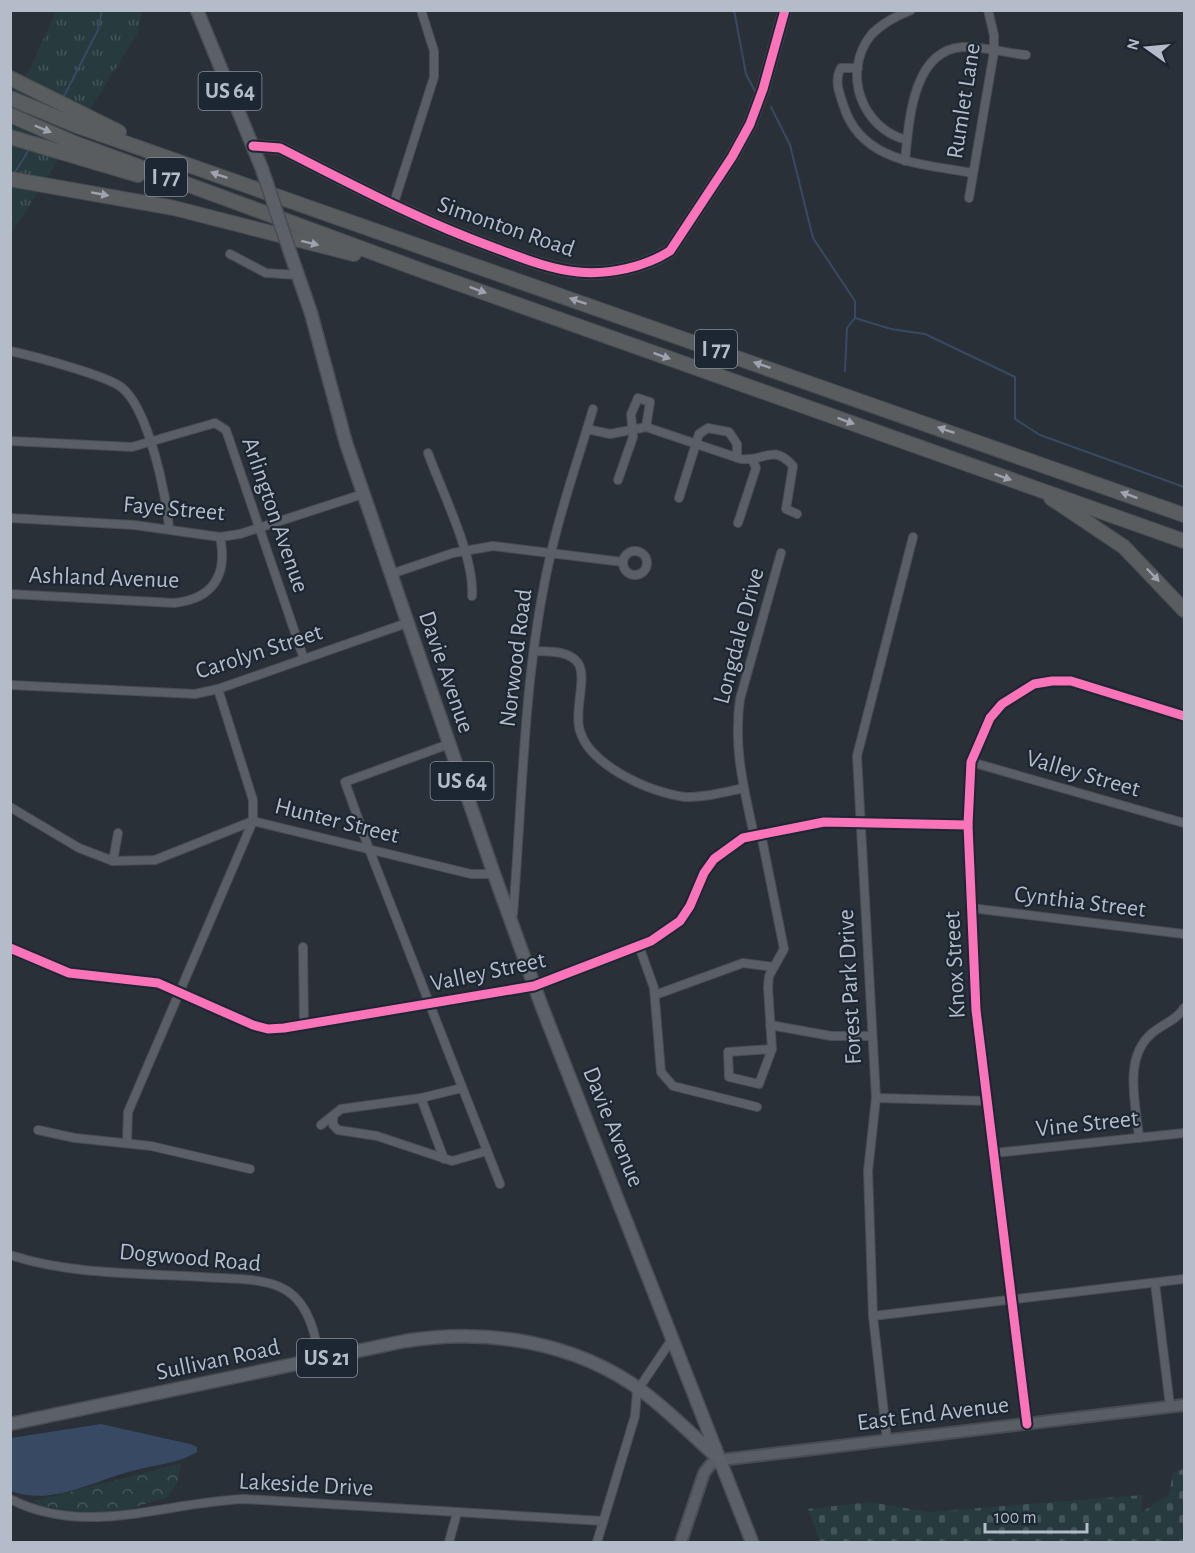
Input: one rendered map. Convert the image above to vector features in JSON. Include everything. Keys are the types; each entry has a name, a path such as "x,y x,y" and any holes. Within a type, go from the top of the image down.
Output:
{"highway":[{"path":"10,78 38,92 85,123"},
{"path":"10,98 85,123"},
{"name":"I 77","path":"13,116 68,147 261,212 1185,541"},
{"name":"I 77","path":"85,123 190,165 1185,514"},
{"path":"10,137 68,147"},
{"path":"10,179 174,208 423,271"},
{"path":"1040,490 1124,547 1185,610"}],"main road":[{"name":"Davie Avenue","path":"197,10 262,169 298,275 335,409 363,494 534,986 752,1542"},
{"name":"Sullivan Road","path":"10,1424 430,1337 486,1335 516,1339 573,1355 641,1391 721,1460"}],"street":[{"path":"393,206 434,77 434,51 421,10"},
{"name":"Simonton Road","path":"253,146 280,148 393,206 444,229 561,270 602,272 656,260 681,238 750,124 763,89 785,10"},
{"path":"907,140 885,131 872,119 858,91 858,68 870,37 892,14 911,10"},
{"name":"Rumlet Lane","path":"969,198 994,52 994,35 988,10"},
{"path":"905,161 907,140 921,75 929,62 942,53 962,47 1026,55"},
{"path":"858,68 841,68 837,76 846,114 858,133 875,149 905,161 973,173"},
{"path":"230,254 266,273 298,275"},
{"path":"10,351 120,386 132,398 150,443 166,494 168,530"},
{"path":"618,480 633,437 631,414 638,398 650,402 650,412 645,427"},
{"name":"Norwood Road","path":"510,916 513,914 528,715 550,553 593,409"},
{"name":"Arlington Avenue","path":"150,443 215,423 226,430 304,659"},
{"path":"587,429 610,434 645,427 737,458 753,460 771,453 780,453 793,466 786,509 796,514"},
{"path":"678,498 699,434 708,428 718,428 729,432 737,444 737,458"},
{"path":"10,441 119,448 150,443"},
{"name":"Davie Avenue","path":"428,453 464,550 473,580 472,596"},
{"path":"738,523 756,468 753,460"},
{"name":"Faye Street","path":"10,518 121,524 220,537 259,528 363,494"},
{"name":"Ashland Avenue","path":"10,594 189,602 203,595 214,584 221,570 220,537"},
{"name":"Forest Park Drive","path":"887,1440 873,1316 868,1171 876,1098 857,756 913,537"},
{"path":"391,573 464,550 493,546 623,562"},
{"name":"Longdale Drive","path":"772,1049 768,987 774,967 782,958 784,949 758,835 744,788 737,749 740,699 781,553"},
{"name":"Carolyn Street","path":"10,685 195,694 218,689 407,623"},
{"path":"536,651 566,654 580,665 577,713 581,737 588,749 609,767 657,790 685,796 698,797 744,788"},
{"name":"Knox Street","path":"1027,1424 976,1010 968,825 971,762 990,718 1017,692 1037,684 1071,681 1185,716"},
{"path":"127,1142 128,1112 253,821 253,800 218,689"},
{"path":"449,744 345,782 429,1005 500,1184"},
{"name":"Valley Street","path":"971,762 1185,823"},
{"name":"Hunter Street","path":"10,807 80,848 113,861 134,863 154,860 253,821 471,874 494,874"},
{"name":"Valley Street","path":"10,948 69,973 159,983 253,1025 268,1029 304,1025 534,986 639,946 666,932 680,921 690,906 704,873 727,846 758,835 824,822 968,825"},
{"path":"113,861 118,833"},
{"name":"Cynthia Street","path":"971,908 1185,934"},
{"path":"639,946 655,995 661,1072 666,1080 673,1086 757,1107"},
{"path":"303,947 304,1025"},
{"path":"655,995 743,963 774,967"},
{"path":"1139,1138 1134,1062 1140,1046 1151,1033 1174,1019 1185,1008"},
{"path":"770,1025 831,1036 872,1036"},
{"path":"772,1049 759,1084 729,1077 728,1052 772,1049"},
{"path":"321,1125 333,1118 341,1109 422,1098 462,1088"},
{"path":"422,1098 444,1159"},
{"path":"876,1098 988,1101"},
{"path":"333,1118 333,1125 338,1130 377,1136 444,1159 460,1160 487,1151"},
{"path":"38,1130 75,1138 127,1142 250,1169"},
{"name":"Vine Street","path":"994,1153 1185,1133"},
{"name":"Dogwood Road","path":"10,1255 81,1269 247,1280 280,1287 294,1296 304,1309 316,1336 319,1360"},
{"path":"873,1316 1185,1279"},
{"path":"1155,1283 1170,1406"},
{"path":"597,1542 641,1391 671,1346 672,1335"},
{"path":"641,1391 668,1358 677,1358 684,1364"},
{"path":"634,1416 643,1404 657,1404"},
{"name":"East End Avenue","path":"721,1460 1185,1405"},
{"path":"681,1542 704,1473 711,1464 721,1460"},
{"name":"Lakeside Drive","path":"10,1499 43,1512 78,1517 112,1518 187,1504 244,1499 457,1514 603,1521"},
{"path":"449,1542 457,1514"}],"green space":[{"path":"56,11 142,11 138,33 21,219 11,231 11,96 30,69"},
{"path":"182,1463 177,1483 168,1497 119,1512 88,1513 38,1505 34,1501"},
{"path":"1184,1469 1184,1542 820,1542 808,1509 870,1502 928,1512 1143,1495 1141,1513 1169,1494 1173,1473"}],"water":[{"path":"101,1424 190,1444 197,1447 197,1452 175,1461 121,1474 58,1494 27,1495 11,1491 11,1438"}],"waterway":[{"path":"63,98 98,30 102,10"},
{"path":"734,10 746,74 755,91"},
{"path":"771,107 790,145 813,238 855,301 855,318 891,329 925,334 1015,377 1015,419 1040,435 1184,487"},
{"path":"14,174 30,148"},
{"path":"845,371 847,328 855,318"}],"cycle path":[{"path":"253,146 280,148 413,214 536,263 590,273 626,269 670,251 732,157 750,124 763,89 785,10"},
{"path":"1027,1424 976,1010 968,825 971,762 990,718 1002,704 1034,684 1071,681 1184,716"},
{"path":"10,948 69,973 158,983 253,1025 268,1029 284,1028 534,986 651,941 680,921 690,906 704,873 714,859 743,838 824,822 968,825"}]}
